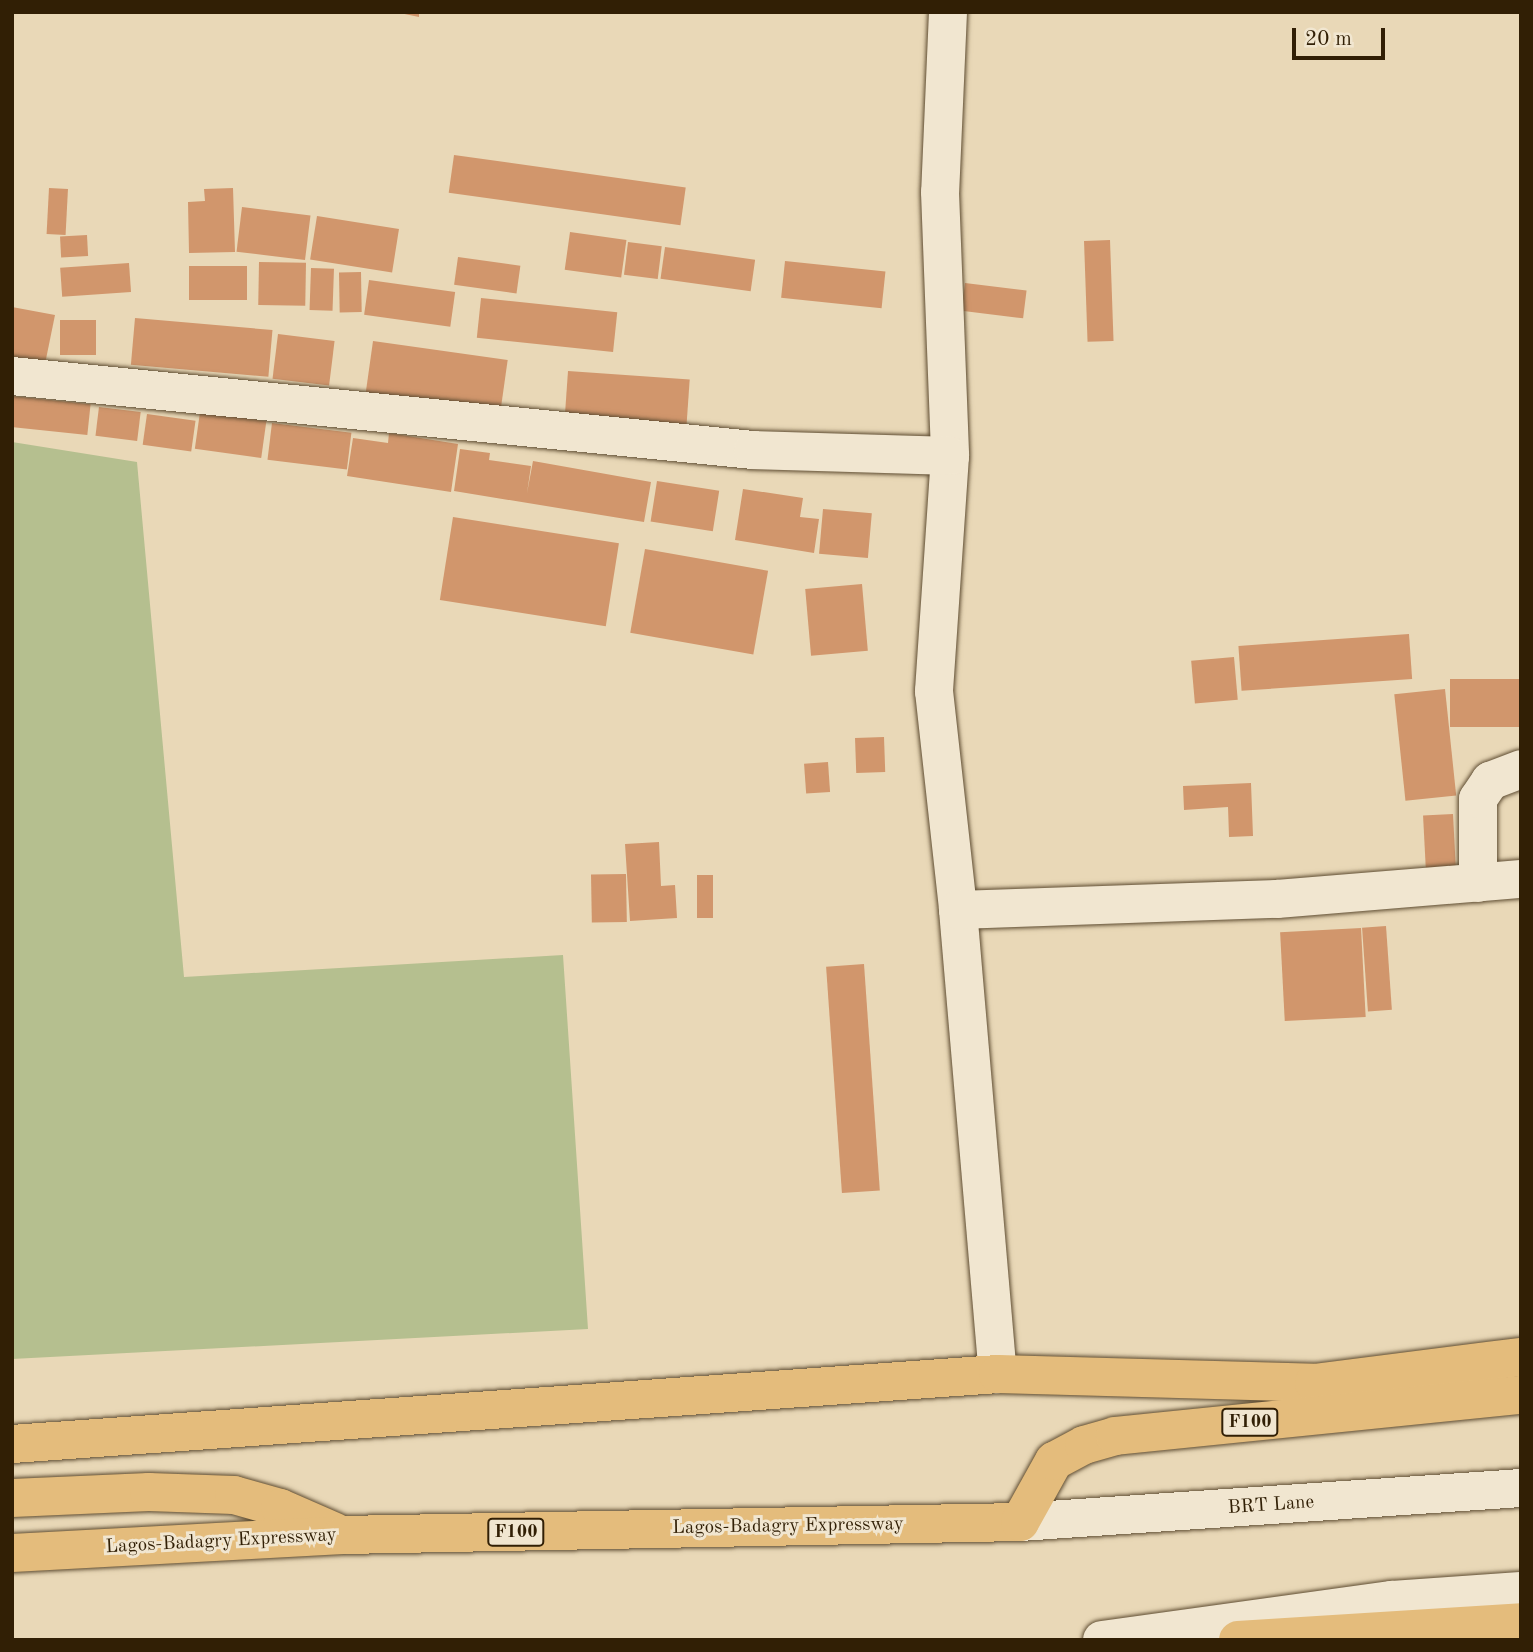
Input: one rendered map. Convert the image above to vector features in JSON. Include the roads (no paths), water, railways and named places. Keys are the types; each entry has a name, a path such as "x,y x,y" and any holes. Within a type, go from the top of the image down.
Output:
{"main road":[{"path":"12,1444 998,1374 1314,1383 1521,1357"},
{"name":"F100","path":"1020,1522 1054,1461 1084,1445 1115,1436 1521,1395"},
{"path":"12,1498 149,1492 234,1495 280,1508 343,1535"},
{"name":"Lagos-Badagry Expressway","path":"12,1553 343,1535 1020,1522"},
{"path":"1238,1640 1521,1622"}],"street":[{"path":"948,12 940,192 950,456 934,691 958,910 998,1374"},
{"path":"12,376 753,450 950,456"},
{"path":"1478,883 1478,799 1490,780 1521,769"},
{"path":"958,910 1276,899 1521,879"},
{"name":"BRT Lane","path":"1020,1522 1521,1488"},
{"path":"1102,1640 1392,1600 1521,1591"}]}
